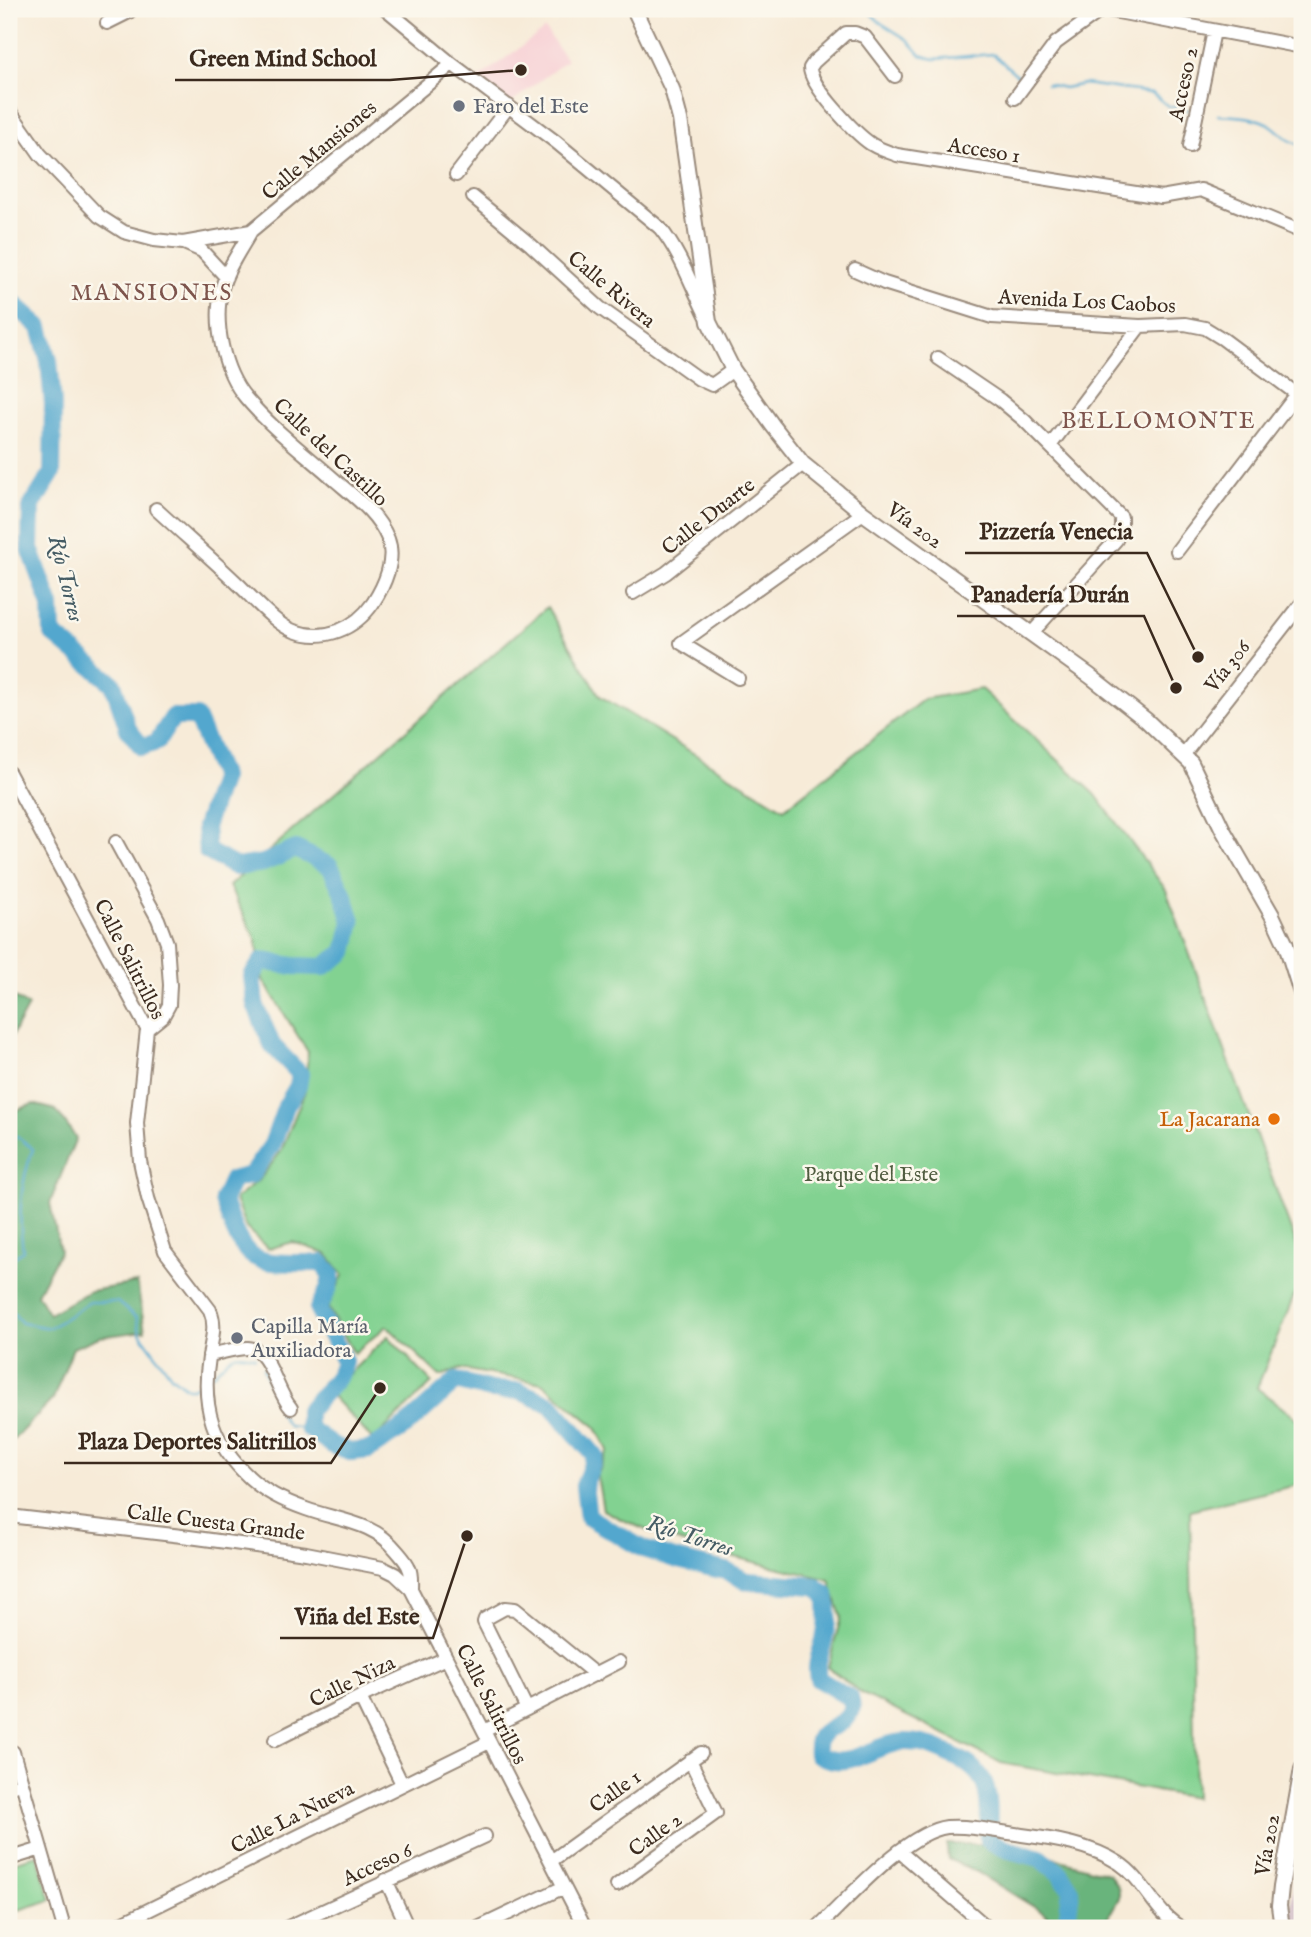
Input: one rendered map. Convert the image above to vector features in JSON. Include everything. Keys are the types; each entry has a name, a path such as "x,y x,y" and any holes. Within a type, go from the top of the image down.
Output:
{"main road":[{"name":"Vía 202","path":"634,9 672,89 680,119 709,322 733,370 803,464 863,513 1146,720 1184,754 1191,763 1223,830 1272,915 1286,945 1302,996"},
{"name":"Vía 202","path":"1282,1928 1279,1906 1281,1887 1302,1769"}],"street":[{"path":"386,9 660,228 671,242 688,274 709,322"},
{"path":"1015,98 1056,43 1103,9 1302,47"},
{"path":"107,23 128,10"},
{"name":"Acceso 2","path":"1190,146 1214,31"},
{"name":"Acceso 1","path":"895,76 865,37 855,33 846,33 810,68 814,82 858,134 881,150 897,155 1161,197 1201,190 1302,232"},
{"name":"Calle Mansiones","path":"9,110 40,154 99,216 124,232 154,240 183,243 251,231 452,64"},
{"path":"456,175 509,106"},
{"name":"Calle Rivera","path":"474,197 600,309 699,379 712,385 733,370"},
{"name":"Calle del Castillo","path":"156,509 262,608 291,631 318,634 346,628 363,617 384,585 391,554 390,542 374,514 244,397 227,360 220,328 219,307 226,277 251,231"},
{"path":"183,243 202,251 226,277"},
{"name":"Avenida Los Caobos","path":"855,270 884,283 992,317 1140,326 1185,324 1205,328 1300,396"},
{"path":"1051,446 1140,326"},
{"path":"938,358 1000,400 1051,446 1121,517 1121,527 1116,540 1031,634"},
{"path":"1177,551 1300,396"},
{"name":"Calle Duarte","path":"633,593 666,573 803,464"},
{"path":"738,678 681,643 863,513"},
{"name":"Vía 306","path":"1184,754 1302,603"},
{"name":"Calle Salitrillos","path":"9,774 147,1029 137,1123 140,1161 153,1218 165,1251 210,1311 215,1322 206,1387 208,1411 216,1436 249,1478 268,1493 307,1510 354,1522 391,1543 410,1569 411,1589 585,1928"},
{"path":"116,842 158,919 167,943 169,1005 163,1016 147,1029"},
{"path":"208,1361 247,1348 258,1350 264,1356 283,1399 290,1408"},
{"name":"Calle Cuesta Grande","path":"9,1516 306,1553 383,1567 411,1589"},
{"path":"527,1709 484,1622 509,1606 596,1675"},
{"name":"Calle Niza","path":"275,1740 446,1658"},
{"name":"Calle La Nueva","path":"112,1928 402,1784 486,1737 527,1709 620,1662"},
{"path":"360,1697 402,1784"},
{"path":"13,1752 64,1928"},
{"name":"Calle 1","path":"551,1861 696,1757"},
{"name":"Calle 2","path":"617,1885 716,1813 696,1757"},
{"path":"9,1787 22,1784"},
{"path":"817,1928 900,1851 931,1832 946,1828 969,1828 1049,1838 1098,1852 1120,1864 1137,1879 1166,1916 1182,1928"},
{"name":"Acceso 6","path":"286,1928 485,1836"},
{"path":"9,1859 41,1849"},
{"path":"900,1851 988,1928"},
{"path":"386,1880 408,1928"},
{"path":"478,1928 492,1925 564,1887"}],"shaded area":[{"path":"545,29 567,60 508,105 476,80"},
{"path":"1302,1828 1302,1928 1295,1928 1290,1919"}],"green space":[{"name":"Parque del Este","path":"547,607 600,696 784,809 924,699 981,689 1095,794 1166,890 1302,1260 1302,1276 1257,1388 1302,1423 1302,1484 1190,1510 1195,1798 1001,1763 861,1693 828,1667 841,1617 830,1580 685,1543 629,1523 603,1510 597,1476 608,1450 595,1426 542,1383 461,1369 440,1376 387,1326 354,1353 328,1308 343,1275 327,1254 293,1242 268,1249 246,1228 235,1199 260,1179 281,1151 305,1091 308,1052 263,980 256,940 229,886"},
{"path":"9,994 28,1006 9,1041"},
{"path":"33,1104 56,1110 76,1138 50,1203 60,1251 37,1294 49,1314 90,1291 137,1283 145,1331 99,1337 73,1348 53,1399 9,1444 9,1386 12,1382 9,1377 9,1246 13,1244 9,1229 9,1113"},
{"path":"388,1336 432,1383 373,1440 329,1393"},
{"path":"947,1844 986,1844 1054,1858 1109,1874 1119,1889 1119,1898 1102,1928 1050,1928 1047,1915 977,1872 948,1859"},
{"path":"37,1855 51,1900 9,1913 9,1863"}],"waterway":[{"path":"866,9 881,23 908,40 921,55 934,59 993,54 1018,76"},
{"path":"1047,84 1064,88 1084,84 1152,93 1168,106 1188,110"},
{"path":"1218,115 1263,121 1288,140 1302,144"},
{"name":"Río Torres","path":"9,296 11,301 40,327 49,361 53,404 52,473 31,507 30,548 51,606 52,633 113,684 128,729 142,747 157,742 173,717 196,717 222,777 205,827 207,851 236,867 263,863 296,849 330,866 352,921 345,952 323,967 262,961 252,976 255,1004 272,1045 300,1074 298,1086 286,1106 272,1145 251,1175 232,1180 223,1200 238,1239 255,1257 281,1263 322,1263 331,1275 329,1287 318,1309 344,1361 339,1375 308,1411 308,1428 334,1446 350,1452 369,1450 406,1426 456,1381 491,1390 519,1391 550,1404 595,1456 584,1486 588,1517 643,1549 726,1571 747,1581 815,1586 826,1594 827,1623 818,1664 818,1679 850,1698 852,1707 844,1720 820,1736 817,1754 829,1759 850,1759 892,1744 910,1742 934,1748 965,1762 975,1770 986,1789 988,1840 1006,1849 1040,1858 1061,1874 1071,1890 1066,1928"},
{"path":"9,1141 17,1136 33,1149 21,1199 23,1251 9,1261"},
{"path":"9,1308 22,1323 50,1328 90,1302 117,1302 137,1318 140,1333 172,1377 187,1388 204,1381"},
{"path":"212,1375 234,1355 255,1357"},
{"path":"263,1368 280,1414 288,1426 308,1428"}],"place":[{"name":"Green Mind School","path":"521,70"},
{"name":"Faro del Este","path":"459,106"},
{"name":"Pizzería Venecia","path":"1198,657"},
{"name":"Panadería Durán","path":"1176,688"},
{"name":"La Jacarana","path":"1274,1119"},
{"name":"Capilla María Auxiliadora","path":"237,1338"},
{"name":"Plaza Deportes Salitrillos","path":"380,1388"},
{"name":"Viña del Este","path":"467,1536"}],"district":[{"name":"MANSIONES","path":"152,292"},
{"name":"BELLOMONTE","path":"1159,420"}]}
